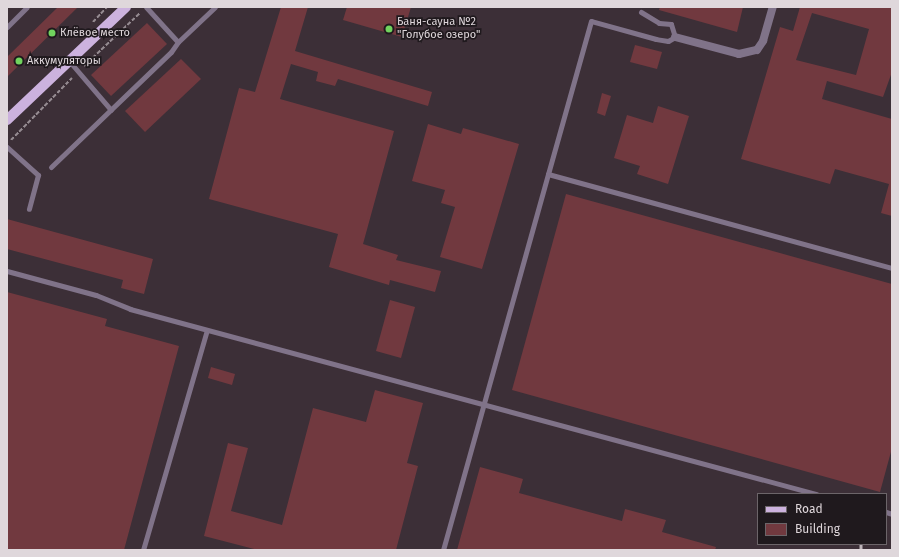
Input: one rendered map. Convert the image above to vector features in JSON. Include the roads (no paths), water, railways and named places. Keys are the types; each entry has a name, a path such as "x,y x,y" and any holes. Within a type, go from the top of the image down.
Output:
{"main road":[{"path":"7,120 70,62 126,7"}],"street":[{"path":"675,37 739,54 757,50 764,41 773,7"}],"lane":[{"path":"7,27 27,7"},
{"path":"146,7 178,42"},
{"path":"51,167 215,7"},
{"path":"443,550 482,406 591,21 656,39 668,41 675,37 670,24 659,23 641,12"},
{"path":"70,62 111,110"},
{"path":"7,147 38,175 29,209"},
{"path":"548,174 892,268"},
{"path":"7,271 207,330 482,406 812,493"},
{"path":"143,550 207,330"}],"railway":[{"path":"861,545 861,550"}],"place":[{"name":"Баня-сауна №2 \"Голубое озеро\"","path":"389,29"},
{"name":"Клёвое место","path":"52,33"},
{"name":"Аккумуляторы","path":"19,61"}]}
